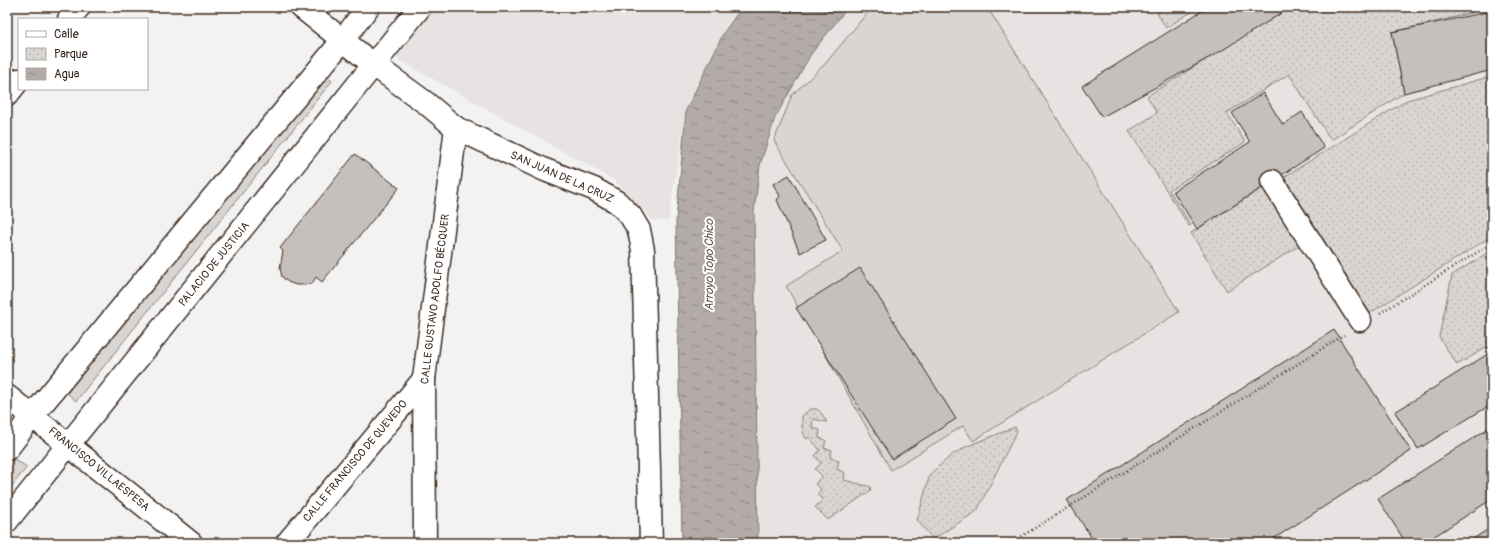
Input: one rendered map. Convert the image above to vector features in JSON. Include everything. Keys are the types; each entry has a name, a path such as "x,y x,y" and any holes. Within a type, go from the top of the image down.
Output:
{"street":[{"path":"70,18 79,7"},
{"name":"SAN JUAN DE LA CRUZ","path":"301,7 374,65 426,103 456,128 545,170 594,190 617,202 630,215 639,230 644,250 651,543"},
{"path":"7,449 33,415 343,40 368,7"},
{"name":"PALACIO DE JUSTICIA","path":"7,521 420,7"},
{"path":"7,95 18,81"},
{"name":"CALLE GUSTAVO ADOLFO BÉCQUER","path":"425,543 424,379 456,128"},
{"path":"1272,181 1363,322"},
{"name":"CALLE FRANCISCO DE QUEVEDO","path":"287,543 424,379"},
{"name":"FRANCISCO VILLAESPESA","path":"7,396 33,415 191,543"}],"path":[{"path":"1011,543 1363,322 1492,243"}],"shaded area":[{"path":"431,7 742,7 724,32 686,110 668,221 653,221 614,180 392,56"},
{"path":"848,7 1492,7 1492,543 758,543 754,212 760,165 775,118 811,54"}],"green space":[{"path":"872,7 987,7 1179,312 973,441 963,426 891,470 786,286 843,251 774,141 792,95 825,64"},
{"path":"1166,7 1199,7 1166,28 1157,13"},
{"path":"1291,7 1471,7 1472,13 1392,32 1404,93 1331,140 1289,74 1227,113 1245,142 1169,190 1191,225 1189,226 1129,131 1157,113 1147,96"},
{"path":"321,72 332,81 76,401 67,393"},
{"path":"1492,76 1492,236 1370,313 1284,177 1407,100"},
{"path":"1264,187 1300,245 1227,291 1191,233"},
{"path":"1492,250 1492,344 1457,365 1439,337 1452,275"},
{"path":"810,409 817,409 827,422 813,419 812,428 820,430 819,438 826,440 824,448 832,450 830,458 839,460 837,469 845,473 844,480 871,487 870,491 828,520 815,507 823,499 817,495 821,489 815,484 822,476 815,469 821,463 815,456 820,450 809,437 807,439 805,437 802,425 802,416"},
{"path":"1015,427 1017,431 977,511 933,539 917,520 930,474 953,454 965,447"},
{"path":"14,459 27,467 7,492 7,467"}],"water":[{"name":"Arroyo Topo Chico","path":"742,7 848,7 811,54 775,118 760,165 754,212 758,543 682,543 676,221 686,110 724,32"}],"building":[{"path":"1208,7 1291,7 1221,51 1102,117 1082,86"},
{"path":"1492,11 1492,70 1404,93 1392,32"},
{"path":"1263,93 1283,125 1302,112 1324,148 1197,229 1173,191 1250,142 1232,113"},
{"path":"355,154 399,188 322,282 316,277 312,284 296,285 288,282 282,277 280,268 283,251 280,248"},
{"path":"789,175 826,240 800,253 777,200 780,196 773,184"},
{"path":"860,268 956,419 892,459 796,308"},
{"path":"1334,330 1411,451 1267,543 1095,543 1067,500"},
{"path":"1491,352 1492,404 1418,449 1395,412"},
{"path":"1492,426 1492,499 1424,543 1406,543 1378,499"},
{"path":"1490,528 1492,532 1492,543 1467,543"}]}
